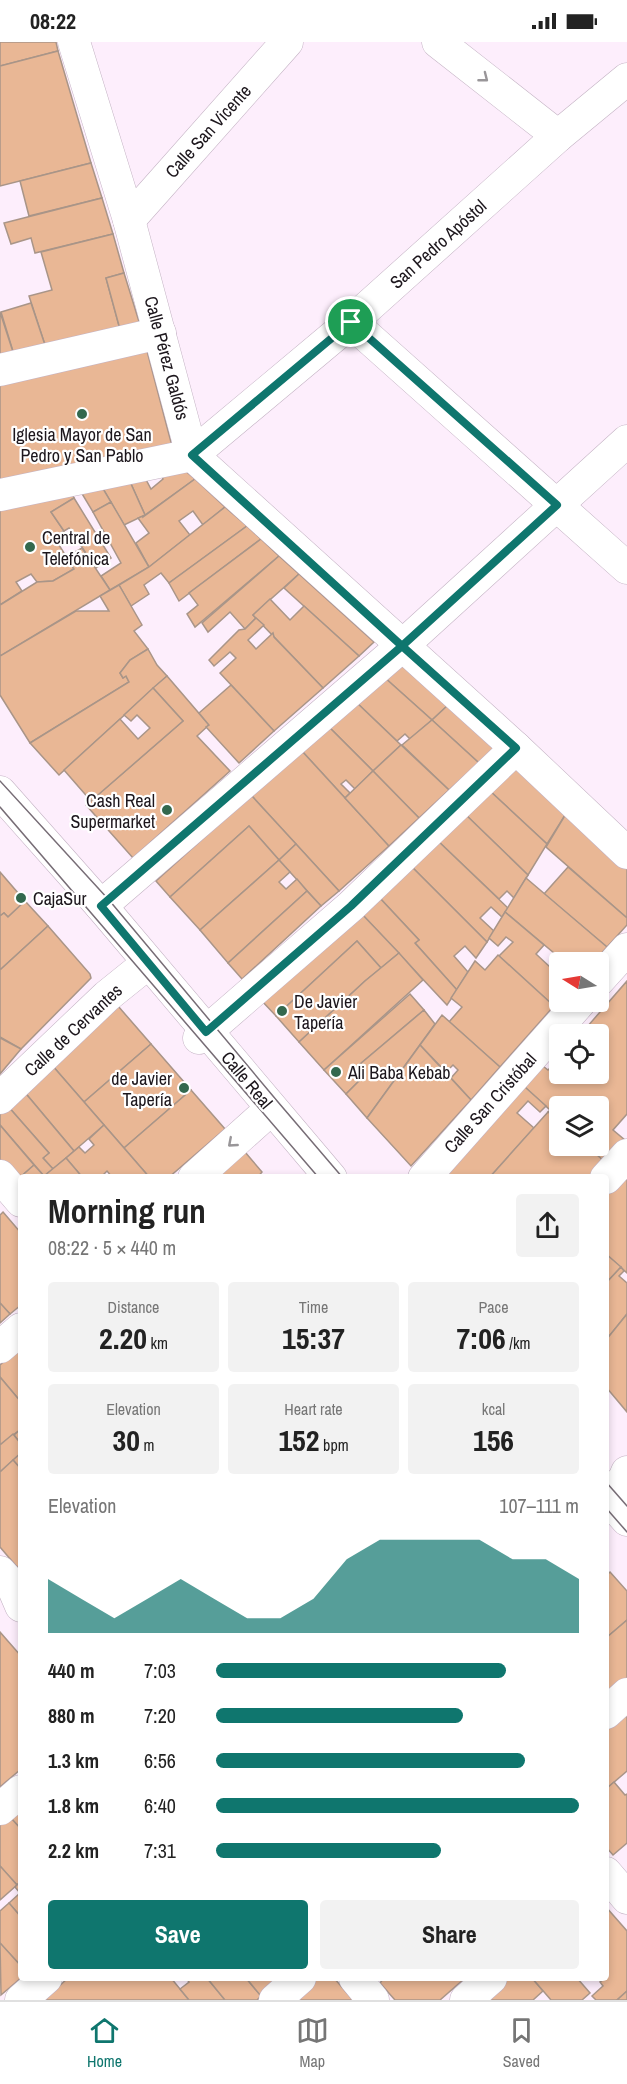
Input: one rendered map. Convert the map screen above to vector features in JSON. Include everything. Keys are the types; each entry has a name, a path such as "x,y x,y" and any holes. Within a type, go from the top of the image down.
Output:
{"street":[{"name":"Calle Pérez Galdós","path":"74,42 129,220 192,455"},
{"name":"Calle San Vicente","path":"129,220 287,42"},
{"path":"438,42 558,136"},
{"name":"San Pedro Apóstol","path":"192,455 351,322 558,136 627,79"},
{"path":"351,322 627,568"},
{"path":"0,370 160,333"},
{"path":"101,906 402,646 627,441"},
{"path":"0,495 192,455 516,748 627,853"},
{"path":"203,1035 351,906 516,748"},
{"name":"Calle Real","path":"0,792 101,906 203,1035 327,1174"},
{"path":"609,969 627,949"},
{"name":"Calle de Cervantes","path":"0,1098 106,996 148,963"},
{"name":"Calle San Cristóbal","path":"428,1174 571,1012"},
{"path":"198,1174 271,1109"},
{"path":"609,1175 627,1155"},
{"path":"0,1176 18,1198"},
{"path":"0,1347 18,1332"},
{"path":"612,1503 627,1472"},
{"path":"609,1710 627,1694"},
{"path":"0,1809 18,1794"},
{"path":"21,2000 43,1981"},
{"path":"275,2000 297,1981"},
{"path":"357,1981 373,2000"},
{"path":"466,2000 488,1981"}],"building":[{"path":"0,42 56,42 58,51 0,66"},
{"path":"58,51 91,163 0,186 0,66"},
{"path":"91,163 102,198 29,216 20,181"},
{"path":"102,198 113,234 35,253 31,238 11,244 4,223"},
{"path":"113,234 124,273 106,278 121,333 47,351 29,296 52,290 41,252"},
{"path":"124,273 141,328 121,333 106,278"},
{"path":"31,303 47,351 15,358 1,312"},
{"path":"0,312 15,358 0,362"},
{"name":"Iglesia Mayor de San Pedro y San Pablo","path":"146,347 172,446 0,488 0,382"},
{"path":"177,464 195,479 145,515 127,475 142,472 151,489 163,479 159,468"},
{"path":"127,475 145,515 124,525 99,482"},
{"path":"195,479 225,507 203,525 193,511 179,521 190,535 149,567 136,543 149,533 138,518 143,517"},
{"path":"99,482 111,502 93,512 78,487"},
{"name":"Central de Telefónica","path":"69,489 74,498 51,512 64,531 54,537 74,569 53,581 37,582 31,574 16,582 22,591 0,605 0,505"},
{"path":"74,498 111,558 96,568 69,528 64,531 51,512"},
{"path":"111,502 149,567 110,590 101,576 121,563 93,512"},
{"path":"225,507 247,526 169,583 161,573 144,585 149,594 131,606 119,585 149,567"},
{"path":"247,526 261,539 179,601 169,583"},
{"path":"261,539 279,556 195,627 187,614 198,605 189,593"},
{"path":"82,548 110,590 0,656 0,605 37,582 53,581 74,569 66,557"},
{"path":"279,556 299,574 253,615 256,618 245,629 230,612 208,632 202,623"},
{"path":"299,574 374,642 359,656 284,588"},
{"path":"119,585 142,625 134,631 148,649 130,660 120,673 123,678 126,676 129,682 30,743 0,695 0,656 76,611 109,611 100,596"},
{"path":"270,599 290,620 304,606 359,656 323,688 253,615"},
{"path":"256,618 264,625 248,640 256,649 273,633 274,637 323,688 274,731 220,673 236,658 230,652 214,666 209,660 239,630 245,629"},
{"path":"148,649 157,665 167,676 59,775 30,743 129,682 126,676 123,678 120,673 130,660"},
{"path":"399,663 447,706 432,720 384,677"},
{"path":"167,676 209,725 197,736 230,771 133,858 86,805 183,721 153,688"},
{"path":"384,677 432,720 410,739 405,734 397,741 356,702"},
{"path":"231,685 274,731 239,763 206,727 209,725 199,713"},
{"path":"153,688 183,721 91,801 64,770 120,719 138,739 150,728 137,715 131,721 124,715"},
{"path":"356,702 401,745 373,771 328,726"},
{"path":"447,706 495,748 479,763 432,720"},
{"path":"432,720 479,763 449,790 402,745"},
{"path":"328,726 373,771 355,789 346,780 341,784 350,793 345,798 301,750"},
{"path":"401,745 449,790 419,818 373,771"},
{"path":"301,750 389,846 339,891 251,795"},
{"path":"517,767 567,812 547,844 490,791"},
{"path":"373,771 419,818 389,846 345,798"},
{"path":"490,791 547,844 528,875 465,814"},
{"path":"251,795 296,844 279,860 249,826 170,897 156,881"},
{"path":"567,812 627,866 627,918 546,847"},
{"path":"465,814 528,875 514,898 507,891 499,899 437,840"},
{"path":"249,826 279,860 200,930 170,897"},
{"path":"437,840 508,908 502,917 491,907 480,918 494,931 487,942 410,865"},
{"path":"296,844 339,891 321,906 279,860"},
{"path":"279,860 290,872 279,882 286,889 297,879 307,891 228,963 200,930"},
{"path":"410,865 487,942 476,958 465,946 454,956 468,972 457,990 415,943 419,940 377,895"},
{"path":"568,867 627,918 627,925 607,947 544,894"},
{"path":"0,872 25,901 8,917 4,913 0,916"},
{"path":"526,878 607,947 603,952 553,952 505,912"},
{"path":"307,891 321,906 242,979 228,963"},
{"path":"377,895 419,940 415,943 457,990 447,1005 359,911"},
{"path":"25,901 48,926 0,970 0,916 4,913 8,917"},
{"path":"359,911 399,953 381,968 357,941 276,1016 261,1000"},
{"path":"505,912 544,945 536,954 549,966 549,1001 499,956 513,942 506,937 498,946 489,938"},
{"path":"48,926 91,978 21,1049 0,1037 0,970"},
{"path":"357,941 381,968 299,1042 276,1016"},
{"path":"399,953 423,980 324,1070 299,1042"},
{"path":"498,955 549,1001 549,1012 500,1067 449,1022 462,1007 451,998 475,961 485,970"},
{"path":"627,981 627,1114 613,1130 626,1141 606,1163 598,1156 609,1156 609,1096 549,1096 549,1109 516,1079 534,1059 549,1069 549,1084 609,1084 609,1024 590,1024 600,1012 609,1012 609,1002"},
{"path":"410,994 424,1010 353,1070 361,1079 346,1094 324,1070"},
{"path":"118,1006 151,1044 84,1102 51,1064"},
{"path":"424,1010 435,1024 367,1118 346,1094 361,1079 353,1070"},
{"path":"442,1015 500,1067 471,1100 451,1078 458,1070 453,1065 446,1072 420,1045"},
{"path":"0,1038 21,1049 0,1074"},
{"path":"151,1044 191,1090 124,1148 84,1102"},
{"path":"420,1045 471,1100 411,1166 367,1118"},
{"path":"51,1064 104,1125 74,1151 22,1089"},
{"path":"516,1079 546,1106 540,1112 528,1101 517,1113 534,1128 493,1174 431,1174"},
{"path":"22,1089 74,1151 53,1169 43,1158 49,1153 6,1104"},
{"path":"191,1090 225,1129 173,1174 147,1174 124,1148"},
{"path":"6,1104 49,1153 43,1158 53,1169 47,1174 42,1174 0,1125 0,1109"},
{"path":"548,1112 549,1156 598,1156 606,1163 596,1174 493,1174"},
{"path":"0,1125 34,1165 24,1174 18,1174 17,1180 0,1161"},
{"path":"104,1125 147,1174 110,1174 107,1171 104,1174 80,1174 66,1158 79,1147 85,1153 94,1145 89,1139"},
{"path":"245,1152 262,1172 260,1174 220,1174"},
{"path":"66,1158 80,1174 46,1174"},
{"path":"34,1165 42,1174 24,1174"},
{"path":"623,1176 627,1180 627,1273 609,1257 609,1192"},
{"path":"3,1212 18,1230 18,1307 10,1314 0,1303 0,1215"},
{"path":"609,1257 621,1267 609,1280"},
{"path":"621,1267 624,1271 619,1276 627,1283 627,1314 609,1336 609,1280"},
{"path":"0,1303 10,1314 0,1323"},
{"path":"627,1314 627,1412 609,1391 609,1336"},
{"path":"18,1349 18,1398 0,1377 0,1365"},
{"path":"0,1377 18,1398 18,1431 0,1445"},
{"path":"13,1434 18,1440 18,1456 0,1472 0,1445"},
{"path":"18,1456 18,1466 13,1460"},
{"path":"13,1460 18,1466 17,1567 0,1547 0,1472"},
{"path":"609,1573 627,1591 627,1620 609,1635"},
{"path":"627,1620 627,1678 609,1693 609,1635"},
{"path":"0,1632 18,1653 18,1772 0,1787"},
{"path":"627,1713 627,1771 609,1786 609,1728"},
{"path":"614,1782 625,1795 627,1794 627,1843 613,1855 609,1850 609,1786"},
{"path":"18,1808 18,1826 9,1816"},
{"path":"9,1816 18,1826 17,1885 0,1866 0,1824"},
{"path":"0,1866 17,1885 0,1900"},
{"path":"18,1895 18,1914 9,1903"},
{"path":"9,1903 18,1914 18,1963 0,1943 0,1911"},
{"path":"609,1910 627,1931 627,1991 617,2000 596,2000 592,1996 603,1986 600,1982 609,1981"},
{"path":"0,1943 18,1963 18,1981 1,1995"},
{"path":"65,1981 173,1981 189,2000 44,2000"},
{"path":"209,1981 225,2000 189,2000 180,1989 189,1982"},
{"path":"209,1981 248,1981 261,1996 257,2000 225,2000"},
{"path":"248,1981 278,1981 261,1996"},
{"path":"310,1981 337,1981 353,2000 288,2000"},
{"path":"382,1981 462,1981 440,2000 395,2000 380,1983"},
{"path":"499,1981 535,1981 543,1991 533,2000 477,2000"},
{"path":"535,1981 580,1981 590,1993 582,2000 551,2000"},
{"path":"627,1991 627,2000 617,2000"}],"tram line":[{"path":"0,781 109,900 340,1174"},
{"path":"0,807 316,1174"},
{"path":"609,1485 627,1506"},
{"path":"609,1511 627,1532"}],"place":[{"name":"Iglesia Mayor de San Pedro y San Pablo","path":"82,414"},
{"name":"Central de Telefónica","path":"30,547"},
{"name":"Cash Real Supermarket","path":"167,810"},
{"name":"CajaSur","path":"21,898"},
{"name":"De Javier Tapería","path":"282,1011"},
{"name":"Ali Baba Kebab","path":"336,1072"},
{"name":"de Javier Tapería","path":"184,1088"}],"route":[{"path":"351,322 192,455 402,646 101,906 206,1032 351,906 516,748 402,646 557,505 351,322"}]}
